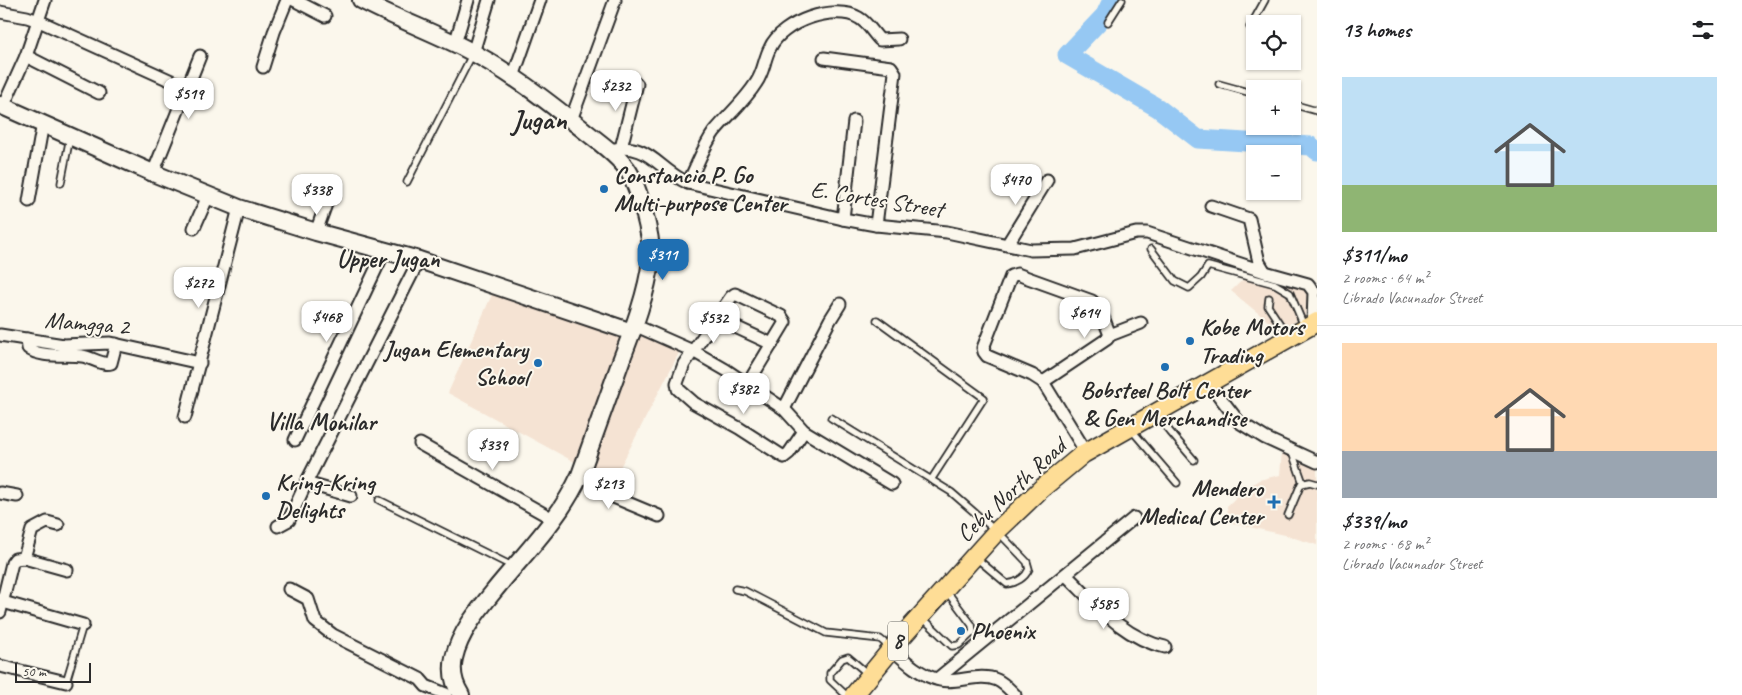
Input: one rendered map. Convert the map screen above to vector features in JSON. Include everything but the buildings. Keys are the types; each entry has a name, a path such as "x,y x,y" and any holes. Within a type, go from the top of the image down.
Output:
{"main road":[{"name":"Cebu North Road","path":"854,695 869,675 928,623 952,597 982,562 1000,535 1076,470 1160,420 1289,338 1313,327"},
{"name":"Cebu North Road","path":"867,695 896,652 1041,489 1086,452 1211,386 1313,327"}],"street":[{"path":"45,0 26,56 1,106 239,208 316,232 418,260 633,328 693,351 726,370 784,409 804,431 892,484"},
{"path":"263,67 287,0"},
{"path":"294,0 326,16"},
{"path":"289,589 308,599 315,621 333,635 420,680 426,686 452,692 454,659 462,638 486,601 553,520 573,490 633,328 649,273 651,259 650,240 644,213 630,174 615,149 571,120 513,77 473,53 384,6 361,0"},
{"path":"455,44 468,0"},
{"path":"473,53 489,0"},
{"path":"513,77 540,0"},
{"path":"571,120 615,0"},
{"path":"0,12 39,21 187,88"},
{"path":"688,183 714,132 736,109 757,82 765,65 769,48 781,33 792,25 828,13 849,13 859,17 866,23 880,40 899,39"},
{"path":"26,56 99,93"},
{"path":"154,173 200,56"},
{"path":"824,58 891,67 895,73 876,225"},
{"path":"615,149 637,84"},
{"path":"843,219 854,121"},
{"path":"29,201 42,123"},
{"name":"E. Cortes Street","path":"615,149 632,148 644,152 675,177 688,183 843,219 876,225 947,232 1031,250 1075,249 1136,233 1147,233 1265,272 1308,284 1312,288 1314,296 1313,327"},
{"path":"1007,245 1047,180"},
{"path":"316,232 330,193"},
{"path":"194,228 208,196"},
{"path":"1211,206 1249,219 1259,262 1265,272"},
{"path":"185,417 239,208"},
{"path":"295,440 385,250"},
{"path":"278,526 289,520 418,260"},
{"path":"1086,452 1043,382 1032,375 987,356 984,348 1011,276 1016,274 1092,301 1101,312 1110,335"},
{"path":"747,385 785,322 781,316 735,294 684,364 677,383 678,389 688,398 740,428 784,457 789,453 804,431"},
{"path":"784,409 840,304"},
{"path":"716,318 772,344"},
{"path":"1043,382 1107,339 1110,335 1140,323"},
{"name":"Mamgga 2","path":"0,335 64,345 110,343 200,364"},
{"path":"27,339 28,348 35,352 85,356 107,365 111,363 116,344"},
{"path":"1211,386 1239,422 1265,438 1317,462"},
{"path":"420,444 553,520"},
{"path":"582,470 616,484 611,496 659,516"},
{"path":"306,483 351,496"},
{"path":"0,493 17,496"},
{"path":"937,679 1134,518"},
{"path":"24,558 31,532 34,528 47,522 58,525"},
{"path":"67,570 24,558 15,559 12,563 1,607 83,625"},
{"path":"1066,575 1118,625 1152,644 1165,647"},
{"path":"896,652 916,669 937,679 954,681 987,678 998,681 1015,695"},
{"path":"0,666 66,682"}],"lane":[{"path":"1108,22 1122,0"},
{"path":"1257,15 1265,0"},
{"path":"408,182 473,53"},
{"path":"1219,84 1246,92"},
{"path":"1301,107 1317,111"},
{"path":"60,183 70,137"},
{"path":"1151,249 1175,281 1189,288 1201,277 1208,266 1275,284 1282,291 1290,293 1313,327"},
{"path":"1269,298 1268,306 1289,338"},
{"path":"877,320 984,398 931,480"},
{"path":"831,418 951,492 1000,535 1027,562 1029,569 1027,573 1014,583 1007,584 982,562"},
{"path":"1160,420 1194,460"},
{"path":"1135,434 1177,483"},
{"path":"1292,450 1303,483"},
{"path":"1288,515 1301,484 1310,482 1317,484"},
{"path":"379,500 514,566"},
{"path":"734,589 745,591 826,633 880,640 896,652"},
{"path":"928,623 952,646 959,645 973,632 972,625 952,597"},
{"path":"66,682 83,625"},
{"path":"846,695 830,680 830,673 842,659 848,657 869,675"}],"shaded area":[{"path":"1250,273 1305,286 1308,297 1305,316 1280,331 1231,291"},
{"name":"Jugan Elementary School","path":"494,290 626,334 580,465 448,393"},
{"path":"641,331 681,349 614,479 591,468"},
{"name":"Mendero Medical Center","path":"1282,451 1317,469 1317,545 1285,535 1232,523 1228,517 1227,506 1246,488 1259,480 1280,475"}],"waterway":[{"path":"1112,0 1105,15 1067,55 1158,108 1198,139 1311,146 1317,151"}],"place":[{"name":"Constancio P. Go Multi-purpose Center","path":"604,189"},
{"name":"Kobe Motors Trading","path":"1190,341"},
{"name":"Jugan Elementary School","path":"538,363"},
{"name":"Bobsteel Bolt Center & Gen Merchandise","path":"1165,367"},
{"name":"Kring-Kring Delights","path":"266,496"},
{"name":"Mendero Medical Center","path":"1274,502"},
{"name":"Phoenix","path":"961,631"}],"district":[{"name":"Jugan","path":"539,119"},
{"name":"Upper Jugan","path":"388,259"},
{"name":"Villa Monilar","path":"321,422"}]}
